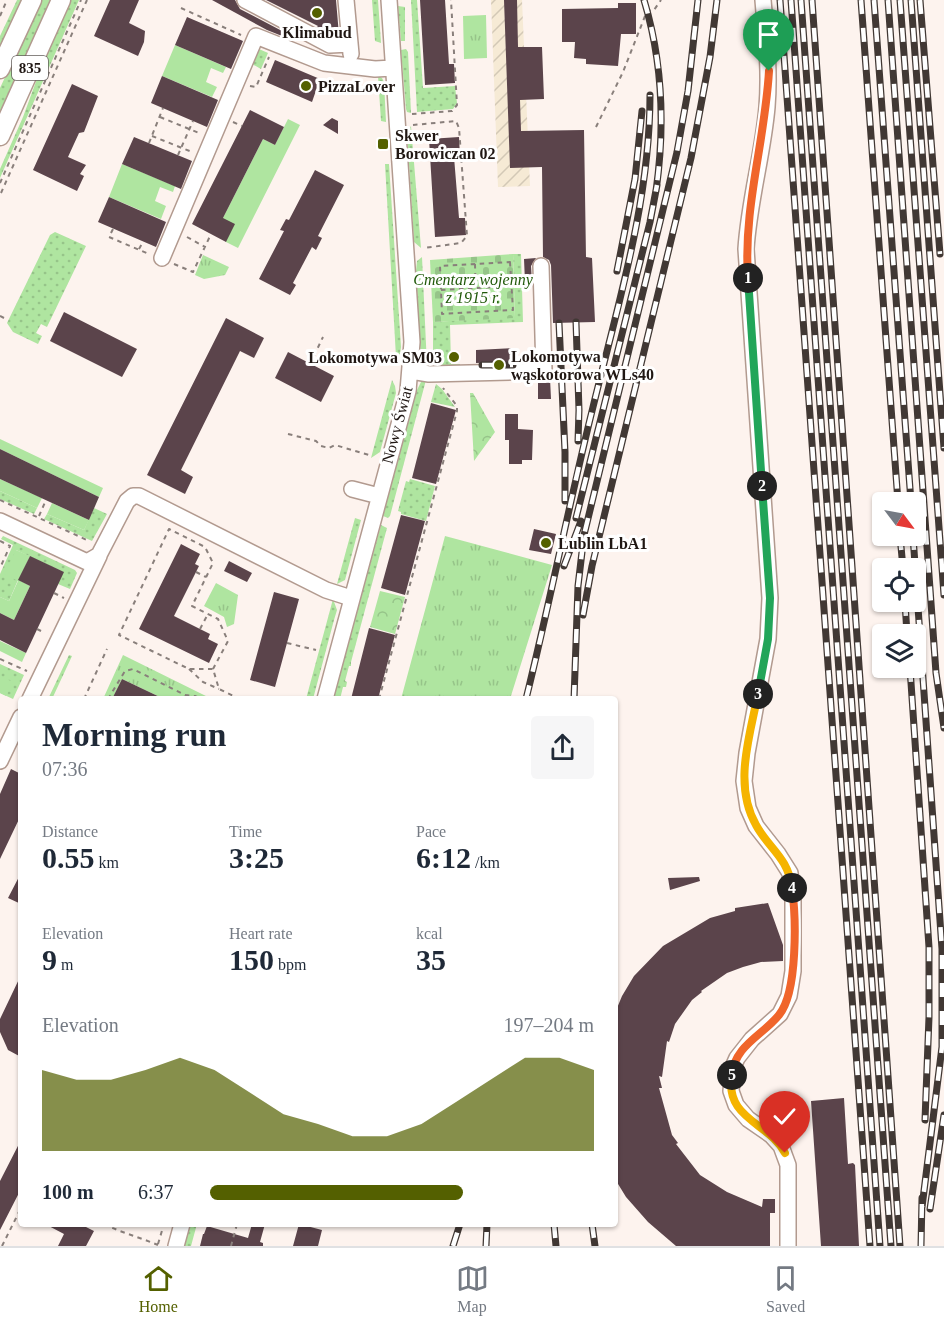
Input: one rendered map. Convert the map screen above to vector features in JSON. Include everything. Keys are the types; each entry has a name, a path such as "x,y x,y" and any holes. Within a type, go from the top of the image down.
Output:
{"main road":[{"name":"835","path":"0,69 32,0"},
{"name":"835","path":"0,136 61,0"}],"street":[{"path":"244,0 330,45 350,44"},
{"path":"345,0 352,66"},
{"name":"Nowy Świat","path":"326,696 408,391 411,371 412,342 389,0"},
{"path":"763,0 769,71 767,110 748,217 746,249 770,598 768,639 744,781 748,808 756,826 790,873 794,898 793,970 789,996 780,1014 752,1039 737,1058 733,1067 731,1091 736,1105 757,1126 771,1135 785,1153 788,1165 788,1246"},
{"path":"164,260 256,36 324,63 375,69 393,68"},
{"path":"411,371 429,374 544,371 541,266"},
{"path":"352,489 379,496"},
{"path":"31,696 98,547 127,501 133,496 139,496 326,590 351,598"},
{"path":"0,521 87,562 95,558 98,547"},
{"path":"0,761 18,723"},
{"path":"176,1246 181,1227"}],"path":[{"path":"0,16 8,0"},
{"path":"0,183 81,0"},
{"path":"2,193 87,0"},
{"path":"412,114 452,111 457,105 451,0"},
{"path":"596,127 624,72 642,27 644,15 647,11 654,10 661,0"},
{"path":"181,8 243,35"},
{"path":"246,85 256,87 273,48"},
{"path":"149,143 164,108"},
{"path":"160,117 207,137"},
{"path":"178,155 193,121"},
{"path":"413,124 456,121 459,128 467,236 461,243 424,248"},
{"path":"152,136 200,156"},
{"path":"113,229 109,237 194,272 211,234"},
{"path":"183,235 205,247"},
{"path":"139,249 143,242"},
{"path":"510,262 513,310 442,314 440,266 475,264 510,262"},
{"path":"475,264 476,304"},
{"path":"441,290 512,286"},
{"path":"0,316 4,318"},
{"path":"310,364 323,337"},
{"path":"381,696 457,411 457,406 440,384"},
{"path":"288,434 316,441 321,446 329,448 334,445 369,455"},
{"path":"0,500 98,547"},
{"path":"38,518 46,500"},
{"path":"219,689 213,669 228,641 218,619 192,606 213,563 205,547 169,529 118,635 189,669 203,681 219,689 234,696"},
{"path":"0,541 10,546 0,568"},
{"path":"196,572 206,577"},
{"path":"54,593 67,599 70,593"},
{"path":"200,629 208,614"},
{"path":"37,629 50,635"},
{"path":"287,643 316,650"},
{"path":"85,696 107,649"},
{"path":"0,659 28,672"},
{"path":"110,696 125,671 133,669 185,695 195,696"},
{"path":"189,669 213,669"},
{"path":"2,1246 18,1214"},
{"path":"110,1227 124,1234 131,1233 158,1246 163,1227"},
{"path":"231,1246 236,1227"}],"shaded area":[{"path":"491,0 522,0 530,186 498,187"}],"green space":[{"path":"17,0 24,0 0,49 0,36"},
{"path":"41,0 53,0 0,116 0,88"},
{"path":"71,0 79,0 0,178 0,169 23,117 45,57"},
{"path":"372,0 378,0 381,43 375,41"},
{"path":"411,0 417,0 423,88 455,86 457,103 453,109 417,112"},
{"path":"398,6 405,7 405,41 401,41"},
{"path":"486,15 487,58 464,59 463,16"},
{"path":"175,45 226,67 223,73 211,68 206,82 217,87 212,97 162,76"},
{"path":"259,49 268,53 261,69 252,64"},
{"path":"406,49 411,113 406,109 401,50"},
{"path":"378,76 384,82 386,122 381,121"},
{"path":"288,119 300,125 238,248 226,242 223,218 263,139 275,145"},
{"path":"411,126 421,248 414,242 407,132"},
{"path":"122,164 175,186 173,192 160,187 155,201 166,206 161,219 109,197"},
{"path":"385,164 389,164 401,347 400,354 396,357"},
{"path":"55,232 86,246 47,327 41,324 36,333 42,336 38,344 13,332 7,323 50,235"},
{"path":"513,254 521,254 523,322 450,325 451,364 460,364 460,367 433,367 433,322 515,317"},
{"name":"Cmentarz wojenny z 1915 r.","path":"513,254 515,318 433,322 430,260"},
{"path":"203,255 229,267 225,275 204,279 195,275"},
{"path":"422,257 427,366 421,360 416,271 417,261"},
{"path":"392,380 396,393 380,452 371,458"},
{"path":"426,380 388,518 383,516 417,390 421,382"},
{"path":"436,384 442,389 455,407 431,402"},
{"path":"470,393 473,393 495,432 474,461"},
{"path":"0,439 103,488 99,497 0,449"},
{"path":"0,479 42,498 37,508 0,491"},
{"path":"410,479 435,486 426,521 401,514 398,511 406,481 409,482"},
{"path":"0,491 37,508 34,514 0,499"},
{"path":"52,503 89,520 84,530 47,514"},
{"path":"94,508 107,514 92,541 44,519 47,514 84,530"},
{"path":"355,518 361,520 345,580 337,584"},
{"path":"381,525 387,528 351,666 349,666 345,681 347,682 346,687 343,687 341,696 334,696"},
{"path":"3,536 75,570 77,573 70,589 58,584 63,572 16,550 18,580 9,601 0,597 0,574 13,545 1,539"},
{"path":"445,536 552,565 511,696 402,696"},
{"path":"16,550 30,556 19,580 30,586 14,620 0,613 0,597 9,601 18,581 4,574"},
{"path":"216,583 238,595 234,624 227,627 224,617 204,606"},
{"path":"380,591 405,597 395,634 370,627"},
{"path":"333,599 337,610 314,696 307,696"},
{"path":"0,641 26,653 22,662 0,651"},
{"path":"69,655 72,656 53,696 49,696"},
{"path":"123,655 206,696 158,696 122,679 114,696 104,696"},
{"path":"0,664 24,675 13,699 0,693"},
{"path":"0,676 13,682 6,696 0,693"},
{"path":"189,1227 196,1227 191,1246 184,1246"}],"building":[{"path":"110,0 139,0 129,23 145,31 144,42 138,56 94,36"},
{"path":"212,0 235,0 240,9 284,32 282,36 267,30"},
{"name":"Klimabud","path":"266,0 336,0 339,35 332,35"},
{"path":"420,0 445,0 449,64 454,64 455,83 425,85"},
{"path":"504,0 517,0 518,47 542,47 544,99 520,100 521,131 584,130 586,257 592,258 595,322 553,323 551,265 549,260 543,257 542,167 510,168"},
{"path":"618,3 636,3 636,34 621,34 618,66 586,64 586,59 574,58 575,42 562,42 562,9 618,8"},
{"path":"187,17 243,41 231,69 175,45"},
{"path":"275,60 320,79 312,102 266,82"},
{"path":"162,76 218,100 207,127 151,103"},
{"path":"72,84 98,96 84,132 79,133 68,157 86,165 80,174 84,176 77,191 33,170"},
{"path":"250,110 284,127 275,145 263,139 223,218 235,224 226,242 192,224"},
{"path":"332,118 338,121 338,134 323,125"},
{"path":"134,137 192,161 181,189 122,164"},
{"path":"459,137 460,157 454,157 459,218 465,218 466,235 435,237 429,139"},
{"path":"315,170 344,185 318,236 322,238 316,250 312,247 293,283 296,285 290,295 259,279 284,231 280,230 286,219 289,220"},
{"path":"109,197 166,222 156,247 98,222"},
{"path":"536,258 531,266 532,282 525,282 524,259"},
{"path":"64,312 137,349 122,377 50,341"},
{"path":"226,318 264,338 254,358 240,351 181,470 193,477 185,494 147,475"},
{"path":"513,348 514,362 476,363 476,350"},
{"path":"288,352 334,376 321,402 275,378"},
{"path":"550,378 551,399 538,399 538,381"},
{"path":"431,403 456,410 436,484 412,478"},
{"path":"505,414 518,414 518,429 533,430 532,460 522,460 522,464 509,464 509,440 505,440"},
{"path":"0,449 99,497 89,520 0,479"},
{"path":"401,515 425,521 405,595 381,588"},
{"name":"Lublin LbA1","path":"534,529 556,534 551,554 529,550"},
{"path":"181,544 200,554 195,564 199,566 174,616 210,634 208,639 218,644 209,663 139,629"},
{"path":"30,556 64,572 26,653 0,640 0,613 14,620 30,586 18,580"},
{"path":"229,561 252,573 247,582 224,571"},
{"path":"274,592 299,599 275,687 250,680"},
{"path":"369,628 395,635 379,696 352,696"},
{"path":"122,679 158,696 114,696"},
{"path":"11,769 18,772 18,821 0,859 0,794"},
{"path":"699,877 700,881 670,890 668,878"},
{"path":"18,879 18,903 8,898"},
{"path":"768,903 783,945 783,961 761,962 727,973 692,1000 675,1024 669,1042 667,1041 662,1077 659,1076 662,1088 659,1088 672,1135 678,1143 676,1144 700,1175 727,1192 762,1207 763,1199 775,1199 775,1213 770,1213 770,1246 676,1246 648,1222 626,1197 618,1184 618,1006 634,976 663,946 710,918 735,911 735,908"},
{"path":"18,981 18,1055 8,1050 0,1032 0,1019"},
{"path":"844,1098 848,1164 855,1165 859,1246 821,1246 811,1101"},
{"path":"18,1146 18,1195 0,1230 0,1181"},
{"path":"51,1227 86,1227 94,1231 86,1246 58,1246 64,1234"},
{"path":"207,1227 248,1238 251,1227 264,1227 260,1242 263,1246 200,1246"},
{"path":"298,1227 322,1230 318,1246 293,1246"}],"railway":[{"path":"644,0 659,71 661,143 656,191"},
{"path":"574,696 578,586 584,535 677,152 688,91 698,0"},
{"path":"583,615 592,566 691,158 710,57 717,0"},
{"path":"780,0 870,1246"},
{"path":"791,0 880,1246"},
{"path":"801,0 891,1246"},
{"path":"812,0 900,1246"},
{"path":"861,0 897,492"},
{"path":"874,0 910,492"},
{"path":"888,0 936,673 944,728"},
{"path":"900,0 944,595"},
{"path":"911,0 944,448"},
{"path":"920,0 940,254"},
{"path":"527,696 584,443 631,252 645,174 650,95"},
{"path":"617,271 635,179 642,111"},
{"path":"576,518 650,222 657,185"},
{"path":"576,322 578,441"},
{"path":"559,323 565,501"},
{"path":"482,365 513,365"},
{"path":"564,566 581,521"},
{"path":"901,546 902,558"},
{"path":"914,546 942,949 942,1047 922,1207"},
{"path":"906,612 906,624"},
{"path":"911,678 929,947 925,1120"},
{"path":"930,1209 944,1115"},
{"path":"921,1246 922,1198"},
{"path":"453,1246 459,1227"},
{"path":"486,1246 487,1227"},
{"path":"554,1227 556,1246"},
{"path":"592,1227 595,1246"}],"place":[{"name":"Klimabud","path":"317,13"},
{"name":"PizzaLover","path":"306,86"},
{"name":"Skwer Borowiczan 02","path":"383,144"},
{"name":"Lokomotywa SM03","path":"454,357"},
{"name":"Lokomotywa wąskotorowa WLs40","path":"499,365"},
{"name":"Lublin LbA1","path":"546,543"}],"route":[{"path":"769,71 767,110 748,217 746,249 770,598 768,639 744,781 748,808 756,826 790,873 794,898 793,970 789,996 780,1014 752,1039 737,1058 733,1067 731,1091 736,1105 748,1119 771,1135 785,1153"}]}
